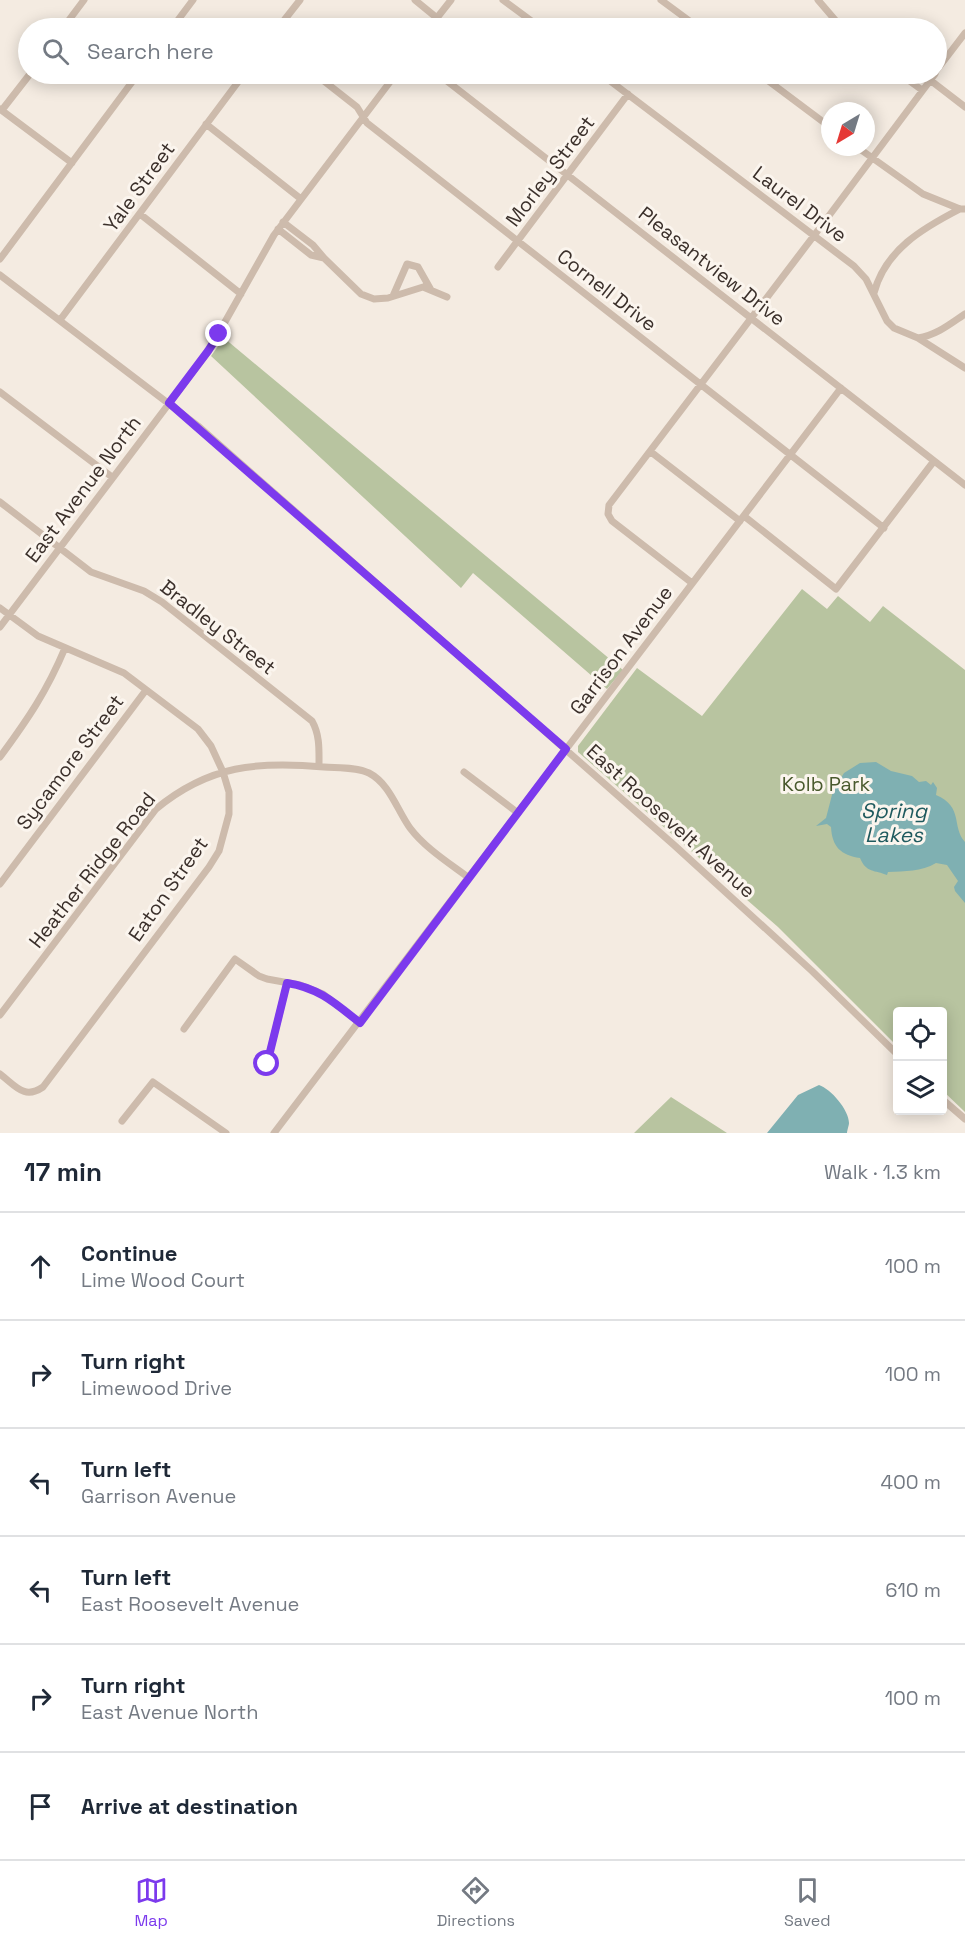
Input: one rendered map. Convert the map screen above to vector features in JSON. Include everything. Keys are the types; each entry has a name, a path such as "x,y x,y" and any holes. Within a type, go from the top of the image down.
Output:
{"street":[{"path":"70,18 84,0"},
{"path":"180,18 193,0"},
{"path":"286,18 300,0"},
{"path":"415,0 437,18 451,0"},
{"path":"502,0 527,18"},
{"path":"661,0 685,18"},
{"path":"818,0 833,18"},
{"path":"947,57 965,33"},
{"path":"22,84 1,110 72,163"},
{"path":"0,260 131,84"},
{"name":"Yale Street","path":"60,320 236,84"},
{"name":"Cornell Drive","path":"328,84 357,107 367,123 884,528"},
{"name":"East Avenue North","path":"0,627 208,351 278,229 388,84"},
{"name":"Pleasantview Drive","path":"451,84 934,461 964,481"},
{"name":"Laurel Drive","path":"614,84 854,266 866,279 887,321 894,328 918,338 965,368"},
{"path":"772,84 821,120"},
{"path":"914,84 922,90"},
{"path":"692,583 610,517 607,510 609,505 927,84"},
{"path":"943,84 965,106"},
{"name":"Morley Street","path":"498,267 628,94"},
{"path":"206,124 301,199"},
{"path":"869,156 923,194 962,209"},
{"path":"874,293 877,281 885,267 909,240 923,229 962,209"},
{"path":"140,214 241,294"},
{"path":"283,222 313,245 361,294 374,299 423,287 447,297"},
{"path":"278,229 311,255 324,258"},
{"path":"393,296 407,264 418,267 431,290"},
{"name":"East Roosevelt Avenue","path":"0,275 169,403 566,749 804,964 893,1051"},
{"path":"918,338 940,332 965,314"},
{"name":"Garrison Avenue","path":"274,1133 360,1023 841,388"},
{"path":"0,392 112,477"},
{"path":"651,452 836,589 934,461"},
{"name":"Bradley Street","path":"0,502 92,572 144,591 162,602 312,721 319,740 319,766"},
{"name":"Eaton Street","path":"0,608 38,636 124,673 198,729 212,746 229,792 229,814 219,851 43,1087 33,1093 25,1093 0,1074"},
{"path":"0,757 45,692 65,648"},
{"name":"Sycamore Street","path":"0,884 146,690"},
{"name":"Heather Ridge Road","path":"0,1015 156,809 192,783 223,772 271,764 294,763 369,773 385,786 410,828 421,840 469,878"},
{"path":"464,772 518,813"},
{"path":"184,1029 235,959 259,976 300,985 323,994 360,1023"},
{"path":"267,1064 287,983"},
{"path":"122,1121 153,1082 226,1133"},
{"path":"947,1103 965,1119"}],"green space":[{"path":"224,338 623,670 607,689 473,573 461,588 211,356"},
{"name":"Kolb Park","path":"802,589 827,609 838,596 870,622 883,606 965,670 965,1112 947,1095 947,1007 893,1007 893,1042 778,927 578,752 578,746 637,668 702,716"},
{"path":"671,1097 727,1133 634,1133"}],"water":[{"name":"Spring Lakes","path":"876,762 891,771 912,776 919,782 926,781 931,785 933,782 937,788 936,795 945,800 954,811 958,830 965,842 965,903 955,891 954,887 958,881 947,865 936,863 919,870 888,872 887,875 868,869 860,858 848,855 839,849 833,840 831,827 827,824 816,826 826,818 833,791 844,773 860,763"},
{"path":"819,1085 829,1091 843,1106 849,1123 847,1133 767,1133 798,1095"}],"route":[{"path":"219,334 169,403 566,749 360,1023 323,994 300,985 287,983 267,1064"}]}
